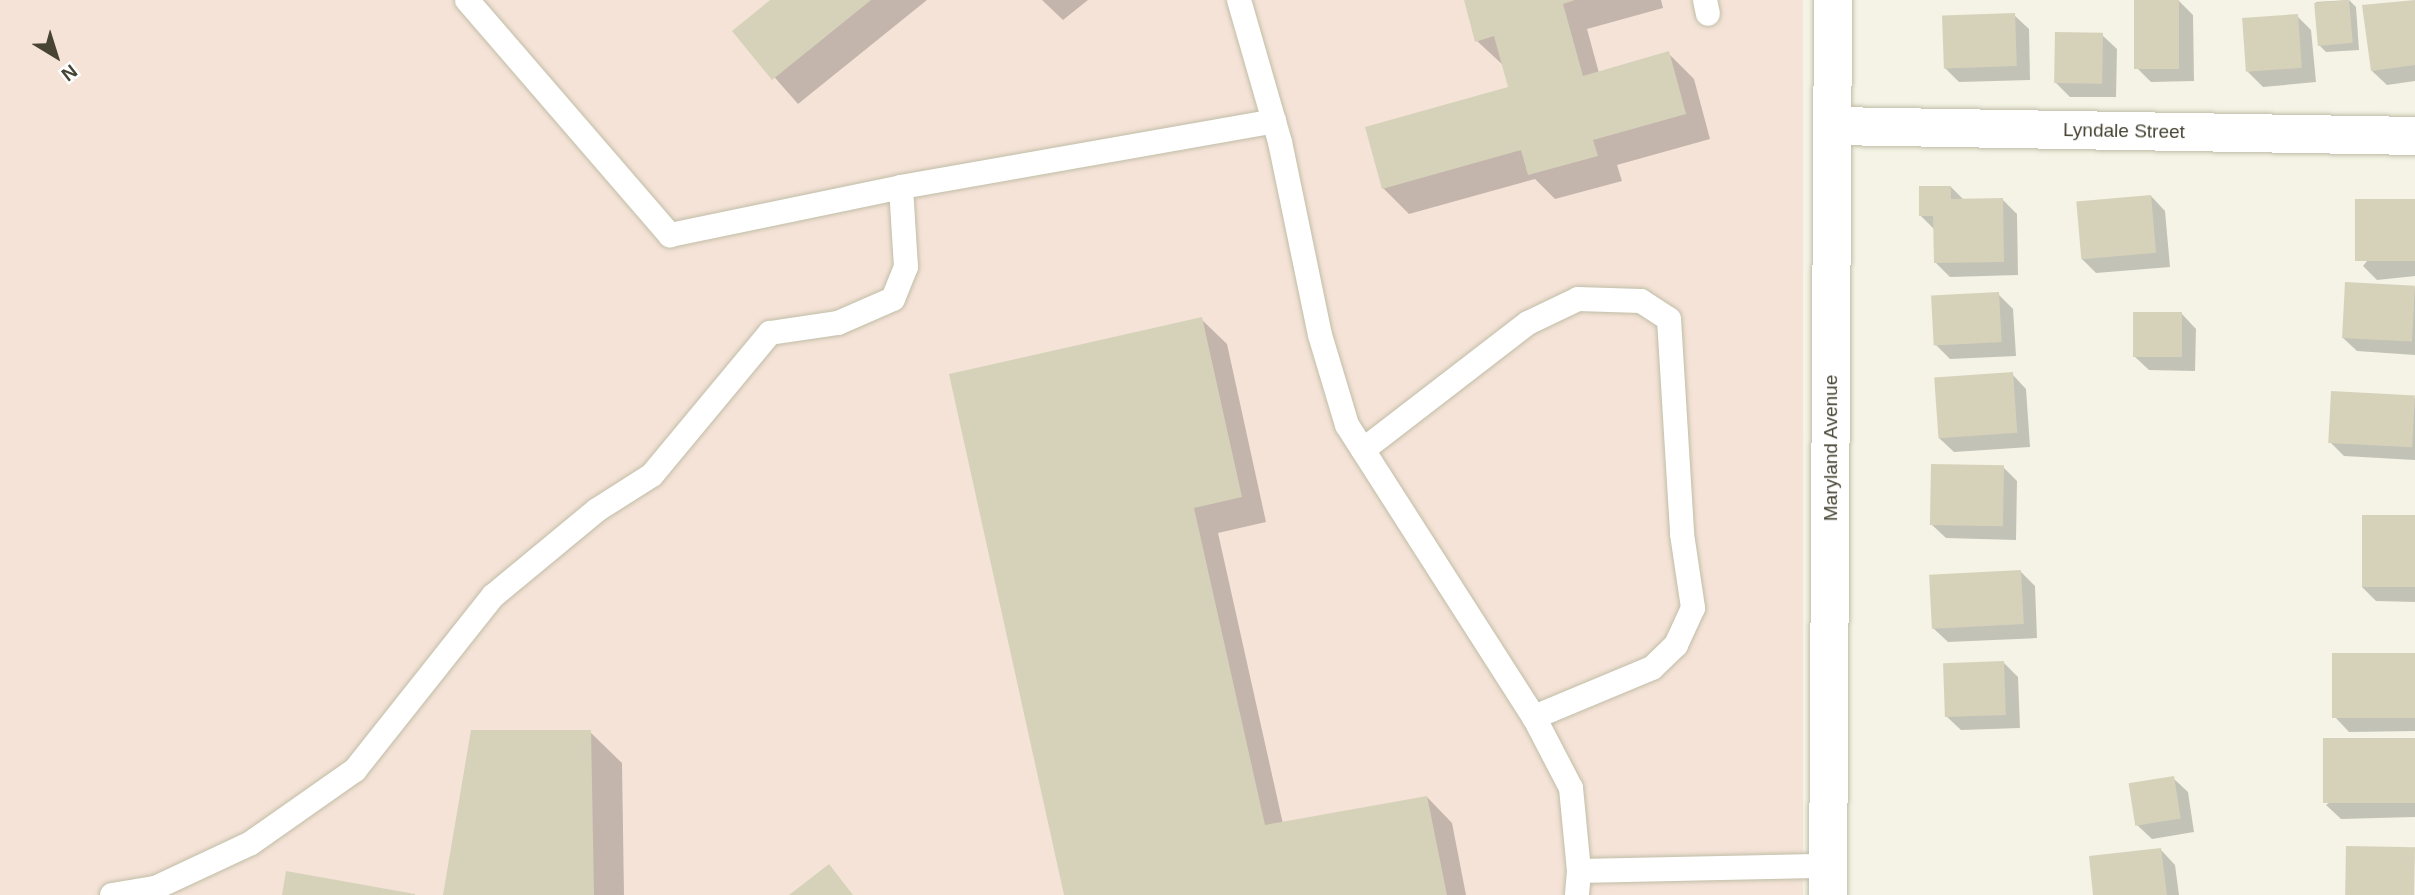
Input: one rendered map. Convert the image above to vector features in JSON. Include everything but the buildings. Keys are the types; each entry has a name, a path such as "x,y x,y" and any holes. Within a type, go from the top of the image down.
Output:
{"street":[{"name":"Maryland Avenue","path":"1828,880 1833,0"},
{"name":"Lyndale Street","path":"1833,127 2415,136"}],"lane":[{"path":"467,0 670,234 901,187 1274,121"},
{"path":"1239,0 1274,121 1320,335 1347,425 1534,717 1571,788 1578,883 1828,880"},
{"path":"112,895 155,888 251,843 355,770 493,596 597,510 652,475 770,333 838,323 893,299 906,267 901,187"},
{"path":"1363,450 1528,323 1578,299 1641,301 1669,319 1682,534 1693,608 1676,645 1652,668 1534,717"}],"shaded area":[{"path":"0,0 1803,0 1803,895 0,895"}]}
